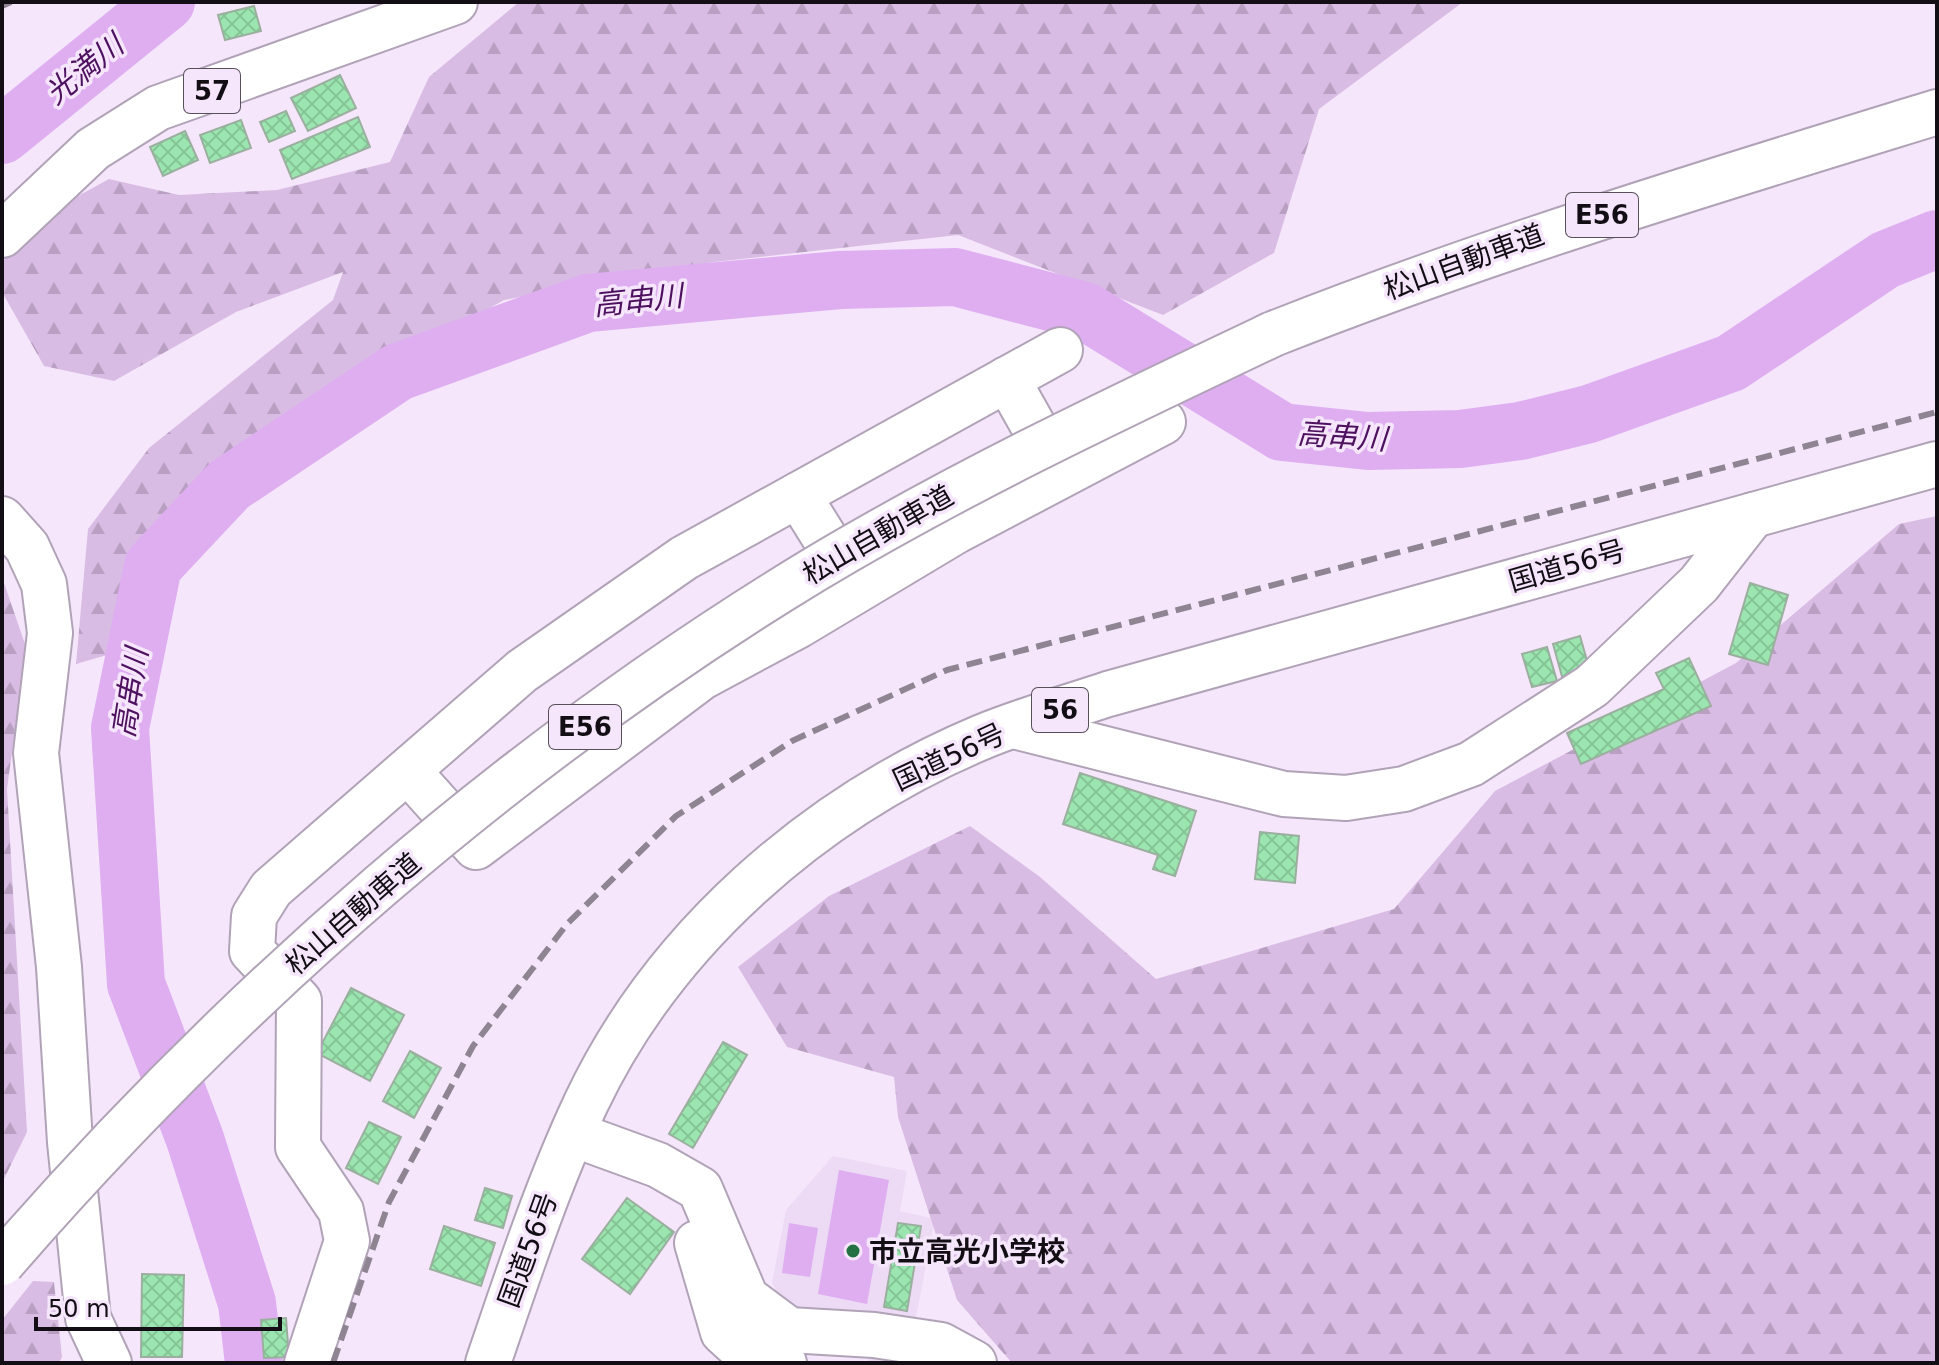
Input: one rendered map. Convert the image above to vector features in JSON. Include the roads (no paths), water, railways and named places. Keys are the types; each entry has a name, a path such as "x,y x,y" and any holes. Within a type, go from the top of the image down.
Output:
{"main road":[{"name":"57","path":"2,235 93,149 158,108 455,2"},
{"name":"松山自動車道","path":"2,1263 64,1193 242,1012 434,843 570,738 703,642 825,564 948,494 1084,423 1273,334 1399,284 1559,228 1937,112"},
{"path":"307,1363 347,1241 341,1211 298,1147 299,1001 252,951 254,916 271,889 522,671 684,558 1060,350"},
{"path":"1007,379 1061,475"},
{"path":"408,771 476,847 702,677 1061,475 1163,422"},
{"name":"国道56号","path":"488,1363 522,1261 573,1134 620,1041 658,982 768,867 853,803 982,737 1108,694 1937,464"},
{"path":"798,495 857,590"},
{"path":"1014,726 1284,794 1346,798 1404,789 1471,764 1592,686 1699,584 1753,515"},
{"path":"2,519 27,547 44,584 50,633 36,753 59,967 70,1142 88,1318 109,1363"},
{"path":"573,1134 606,1143 677,1175 700,1189 746,1298 789,1330 874,1335 941,1345 974,1363"},
{"path":"677,1175 723,1332 746,1353 784,1363"}],"waterway":[{"name":"光満川","path":"2,135 166,2"},
{"name":"高串川","path":"254,1363 247,1303 195,1139 136,984 120,728 153,566 229,485 398,372 588,303 840,280 955,277 1085,311 1282,432 1368,441 1460,439 1520,431 1589,414 1731,363 1885,260 1937,239"}],"railway":[{"path":"2,6 11,2"},
{"path":"333,1363 389,1202 473,1046 567,924 676,816 792,741 947,670 1937,412"}],"place":[{"name":"市立高光小学校","path":"853,1251"}]}
